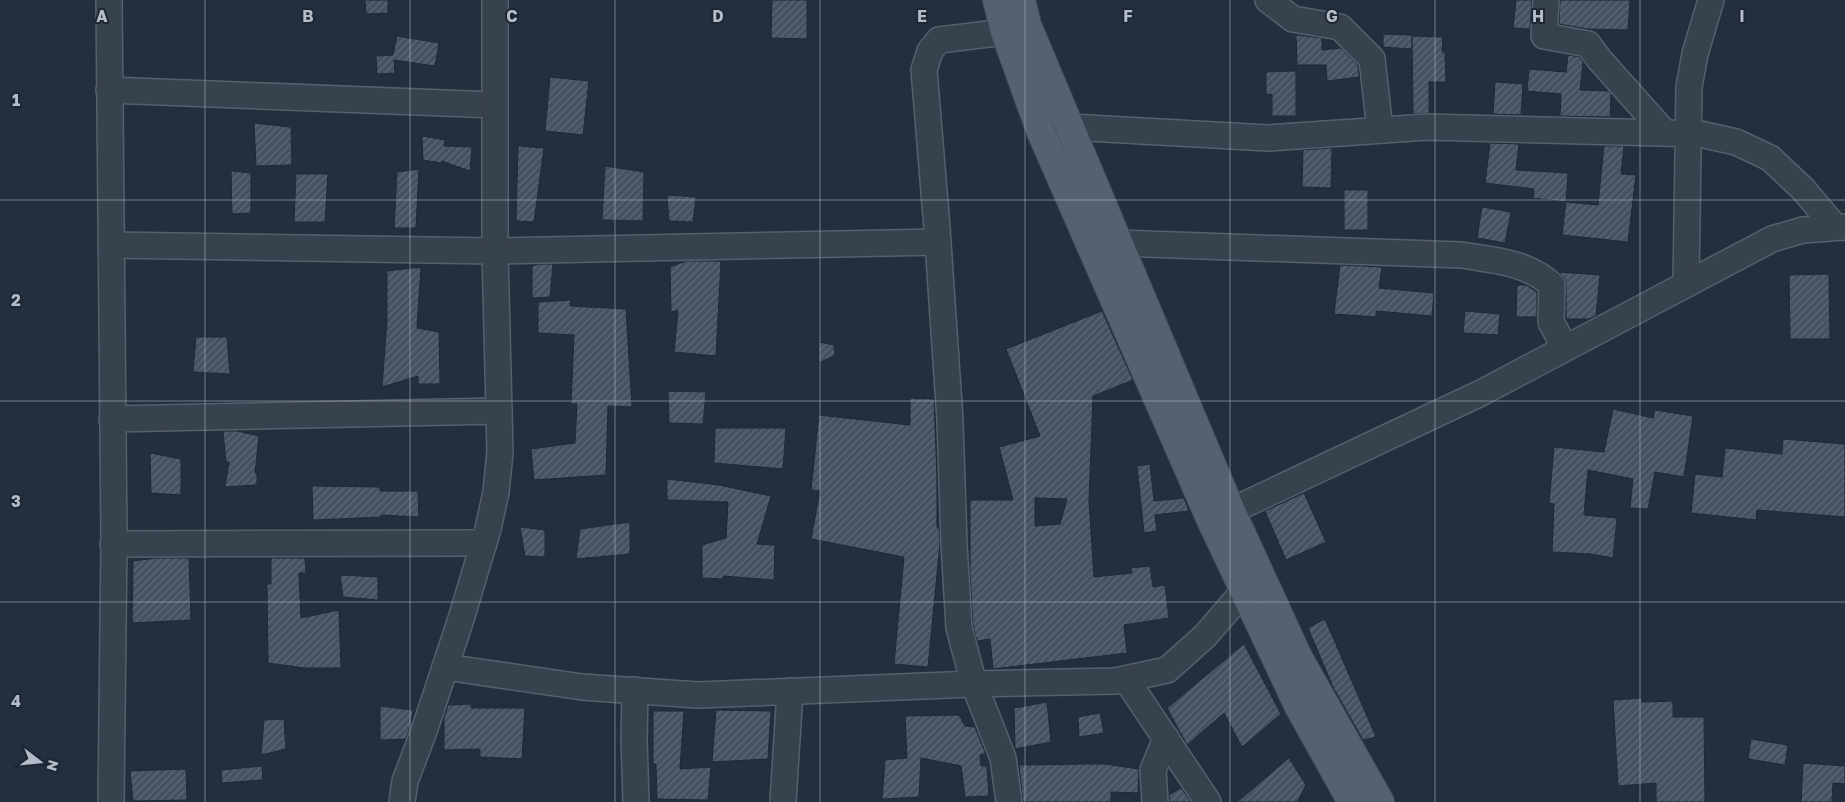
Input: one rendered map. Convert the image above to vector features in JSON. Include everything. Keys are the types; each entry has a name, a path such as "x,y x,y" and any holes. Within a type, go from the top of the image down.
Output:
{"main road":[{"path":"997,0 1006,32 1041,132 1098,258 1151,384 1244,591 1299,707 1352,802"},
{"path":"1021,0 1027,25 1231,511 1299,659 1380,802"}],"street":[{"path":"109,0 113,544 111,802"},
{"path":"402,802 405,781 424,732 484,543 496,484 500,452 495,251 495,0"},
{"path":"1268,0 1294,19 1340,27 1372,59 1380,130"},
{"path":"1546,0 1544,36 1588,44 1665,133"},
{"path":"1686,284 1689,87 1694,54 1711,0"},
{"path":"1006,32 939,40 930,51 924,70 950,420 959,628 974,684 1003,758 1009,802"},
{"path":"109,90 495,105"},
{"path":"1070,127 1268,138 1427,127 1700,134 1736,142 1770,158 1840,227"},
{"path":"1231,511 1481,393 1772,239 1803,230 1840,227"},
{"path":"111,245 495,251 938,242"},
{"path":"1118,243 1461,255 1515,264 1544,277 1552,285 1551,322 1565,348"},
{"path":"112,419 499,411"},
{"path":"113,544 484,543"},
{"path":"445,666 582,687 698,695 974,684 1115,682 1166,670 1205,636 1244,591"},
{"path":"1126,679 1208,802"},
{"path":"635,690 636,802"},
{"path":"783,802 790,691"},
{"path":"1155,802 1153,770 1166,738"}],"building":[{"path":"365,0 388,0 388,13 366,14"},
{"path":"772,0 807,0 807,39 771,38"},
{"path":"1516,0 1532,0 1530,29 1513,28"},
{"path":"1560,0 1630,0 1628,30 1587,29 1559,24"},
{"path":"1383,34 1412,35 1412,49 1383,47"},
{"path":"1296,35 1322,38 1322,50 1341,48 1358,65 1359,77 1327,81 1326,65 1297,65"},
{"path":"397,36 439,43 435,66 394,60 395,73 377,74 376,56 393,55"},
{"path":"1412,36 1443,37 1442,52 1445,52 1446,82 1429,82 1429,113 1413,114"},
{"path":"1568,55 1580,57 1583,62 1580,90 1609,91 1611,94 1610,117 1560,116 1561,94 1527,91 1529,69 1566,72"},
{"path":"1296,71 1296,116 1272,116 1272,94 1266,95 1266,72"},
{"path":"550,77 589,81 583,135 545,131"},
{"path":"1495,82 1523,84 1521,115 1493,114"},
{"path":"254,123 291,127 292,165 256,166"},
{"path":"422,136 445,140 444,146 472,147 470,171 442,161 441,163 423,160"},
{"path":"1490,143 1519,144 1516,170 1568,173 1566,202 1533,198 1534,189 1485,183"},
{"path":"518,146 544,148 534,222 516,221"},
{"path":"1604,146 1624,146 1621,174 1636,175 1628,242 1562,235 1566,202 1598,205"},
{"path":"1332,148 1331,188 1302,187 1303,150"},
{"path":"605,166 644,172 643,221 602,220"},
{"path":"419,169 416,228 394,228 397,172"},
{"path":"231,171 251,173 251,213 232,214"},
{"path":"296,174 328,174 325,222 294,222"},
{"path":"1344,190 1368,190 1368,230 1344,230"},
{"path":"667,195 696,197 693,222 669,221"},
{"path":"1482,207 1511,212 1505,243 1477,238"},
{"path":"686,261 721,261 716,356 674,352 678,310 671,312 670,267"},
{"path":"553,264 550,297 532,298 532,266"},
{"path":"1340,265 1382,267 1379,288 1434,293 1432,316 1376,311 1376,317 1334,314"},
{"path":"421,267 417,328 439,332 440,384 418,384 418,376 382,387 387,321 387,271"},
{"path":"1559,272 1600,275 1596,316 1589,319 1566,319 1566,285 1565,279"},
{"path":"1829,274 1830,339 1790,339 1789,275"},
{"path":"1517,285 1526,285 1537,292 1537,317 1516,317"},
{"path":"571,300 570,306 626,309 632,407 608,406 606,475 534,480 531,449 575,443 577,404 571,404 574,335 538,333 538,302"},
{"path":"1102,311 1133,380 1093,396 1089,501 1094,577 1132,573 1131,568 1150,566 1153,587 1165,585 1169,618 1124,625 1127,653 993,669 990,639 977,641 973,626 970,575 970,500 1013,500 999,447 1040,436 1006,349","holes":["1035,498 1067,499 1060,524 1035,526"]},
{"path":"1465,311 1500,314 1498,335 1463,333"},
{"path":"196,337 227,337 230,374 193,372"},
{"path":"819,342 834,345 835,355 819,363"},
{"path":"668,391 706,392 703,424 669,423"},
{"path":"910,398 934,399 937,527 939,528 940,543 928,667 894,664 904,557 811,539 820,491 811,490 819,415 910,425"},
{"path":"1613,409 1653,418 1655,410 1693,416 1684,477 1655,472 1648,509 1630,508 1633,479 1588,470 1584,515 1617,518 1613,558 1591,554 1552,552 1554,504 1549,503 1554,447 1604,452"},
{"path":"715,428 786,428 783,469 714,463"},
{"path":"223,431 237,431 259,436 255,473 257,473 257,485 225,487 229,462 226,462"},
{"path":"1783,439 1845,444 1845,517 1757,510 1756,520 1691,513 1695,474 1722,477 1725,448 1782,454"},
{"path":"150,453 181,459 181,495 151,493"},
{"path":"1150,464 1154,501 1184,498 1189,511 1155,515 1157,531 1144,533 1137,466"},
{"path":"667,479 719,485 771,496 757,544 775,545 774,580 723,576 723,579 702,578 702,545 726,538 728,502 667,500"},
{"path":"312,486 380,487 380,491 418,491 419,517 381,515 382,517 313,520"},
{"path":"1304,493 1326,542 1286,560 1265,511"},
{"path":"630,522 630,554 576,559 580,529"},
{"path":"520,527 545,530 545,557 525,556"},
{"path":"156,558 189,558 191,620 132,623 133,561"},
{"path":"271,558 305,558 306,573 299,573 301,618 339,610 341,668 304,668 268,663 267,584 271,584"},
{"path":"340,575 378,577 378,600 343,597"},
{"path":"1325,619 1376,737 1363,740 1333,687 1308,628"},
{"path":"1244,644 1281,714 1242,747 1224,713 1187,745 1167,708"},
{"path":"1642,698 1642,702 1673,701 1673,717 1704,717 1705,802 1656,802 1656,783 1618,786 1613,700"},
{"path":"1047,702 1051,742 1015,749 1014,708"},
{"path":"471,704 471,708 525,708 522,759 480,757 480,749 444,750 444,718 448,705"},
{"path":"380,706 413,710 406,739 380,740"},
{"path":"716,710 771,711 768,759 712,762"},
{"path":"653,711 684,711 680,769 711,767 708,800 657,799 656,764 653,764"},
{"path":"1100,713 1104,733 1079,737 1078,717"},
{"path":"959,715 965,726 975,727 985,752 985,754 980,755 981,766 987,766 989,796 965,797 961,766 921,758 919,797 882,799 885,760 907,758 905,716"},
{"path":"284,719 286,749 261,755 264,720"},
{"path":"1751,739 1788,745 1785,765 1748,759"},
{"path":"1289,758 1306,785 1297,802 1237,802"},
{"path":"1803,763 1845,766 1845,784 1833,783 1832,802 1801,802"},
{"path":"1105,764 1139,769 1138,793 1111,792 1111,802 1023,802 1019,765"},
{"path":"262,766 263,780 222,783 221,770"},
{"path":"186,769 187,800 133,801 130,771"},
{"path":"1181,788 1191,802 1169,802 1169,795"}]}
